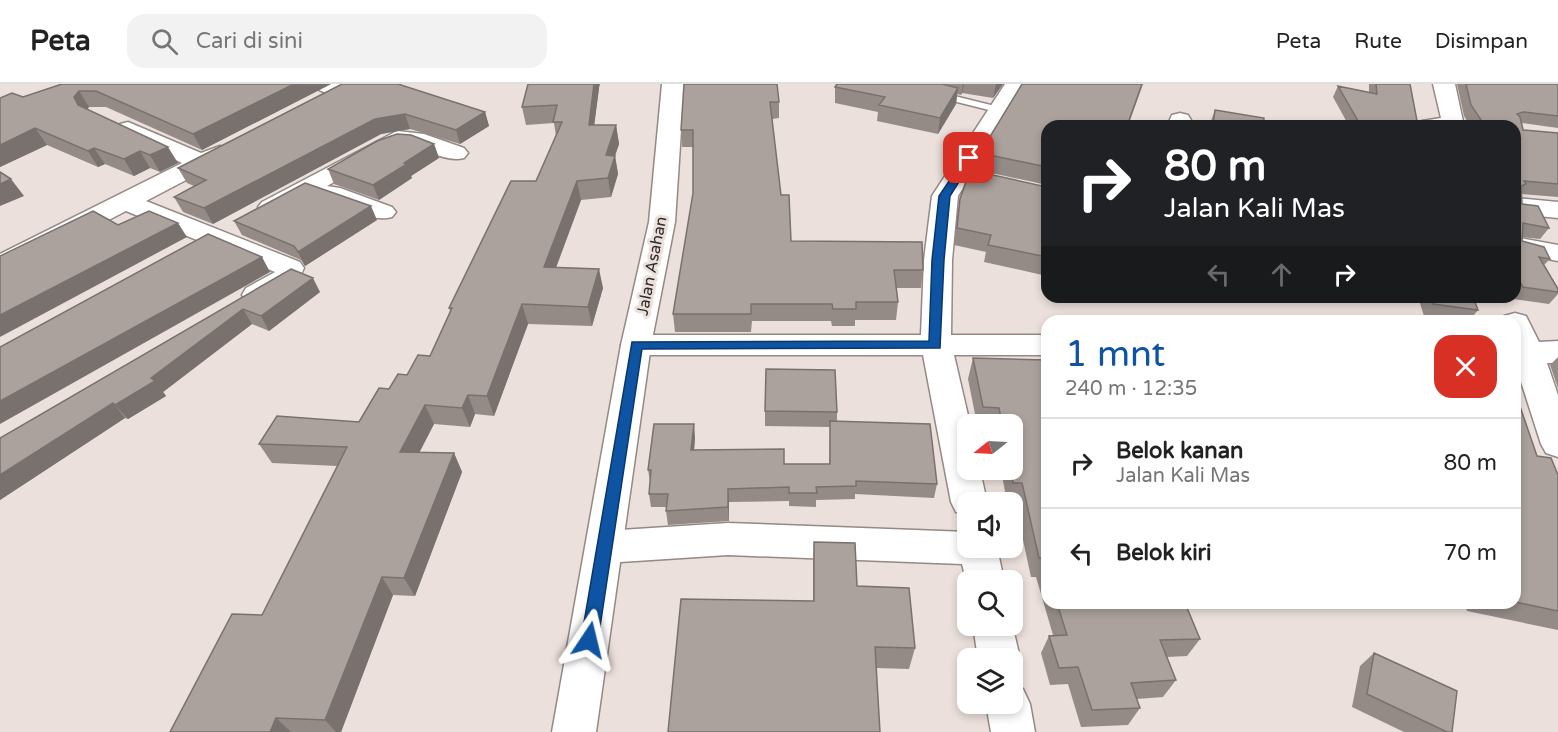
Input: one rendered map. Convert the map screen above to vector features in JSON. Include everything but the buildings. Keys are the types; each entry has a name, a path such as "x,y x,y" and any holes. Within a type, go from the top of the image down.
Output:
{"street":[{"name":"Jalan Asahan","path":"574,732 636,345 662,222 673,84"},
{"path":"967,492 936,345 938,260 945,196 970,177 1001,109 1016,84"},
{"path":"1444,84 1461,120"},
{"path":"308,107 338,86"},
{"path":"107,119 203,163"},
{"path":"187,253 398,138 416,139 456,153"},
{"path":"0,265 245,141"},
{"path":"310,185 382,212"},
{"path":"127,202 290,268 286,278 235,308"},
{"path":"1521,207 1558,210"},
{"path":"1521,246 1558,253"},
{"path":"1521,331 1534,352 1558,444"},
{"path":"636,345 1041,345"},
{"path":"605,547 728,539 980,559"},
{"path":"1010,714 1013,732"}],"lane":[{"path":"891,84 1001,109"}],"route":[{"path":"589,640 636,345 936,345 938,260 945,196 969,158"}]}
